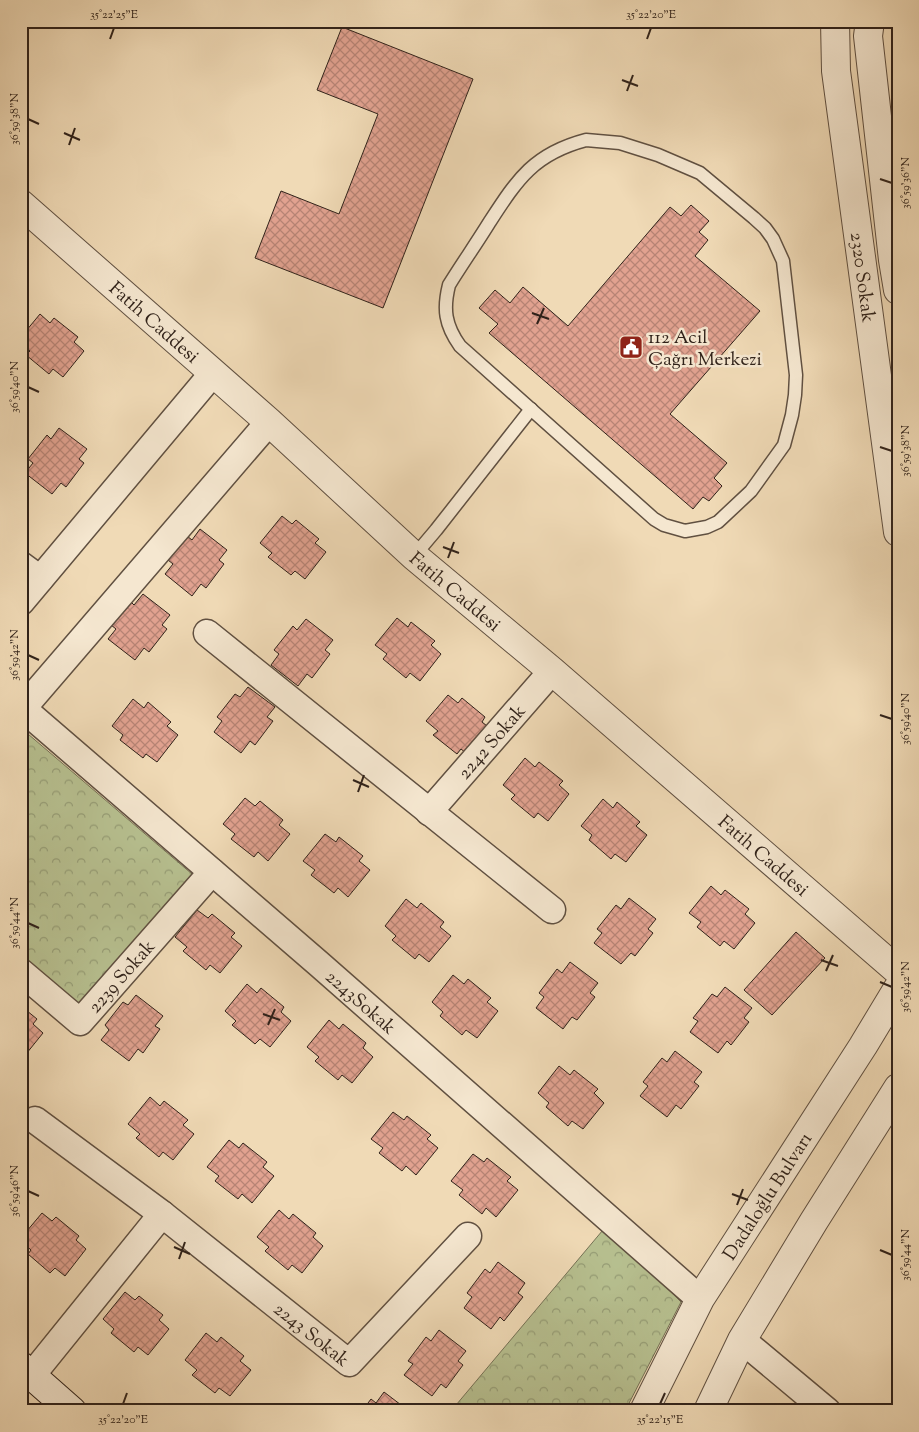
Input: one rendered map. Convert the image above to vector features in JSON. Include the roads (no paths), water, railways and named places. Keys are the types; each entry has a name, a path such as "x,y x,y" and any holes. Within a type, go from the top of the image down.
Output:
{"street":[{"name":"2320 Sokak","path":"834,21 836,71 898,532"},
{"name":"2320 Sokak","path":"870,21 868,36 898,290"},
{"name":"Fatih Caddesi","path":"21,204 269,422 414,556 552,671 898,971"},
{"path":"21,602 31,572 213,373"},
{"path":"22,708 269,422"},
{"path":"206,633 552,910"},
{"name":"2242 Sokak","path":"429,812 552,671"},
{"name":"2243Sokak","path":"22,708 700,1299"},
{"name":"2239 Sokak","path":"21,972 80,1022 212,872"},
{"name":"Dadaloğlu Bulvarı","path":"644,1411 700,1299 898,988"},
{"path":"708,1411 742,1340 898,1088"},
{"name":"2243 Sokak","path":"35,1120 162,1214 349,1363 468,1236"},
{"path":"72,1411 27,1370 162,1214"},
{"path":"742,1340 827,1411"}],"lane":[{"path":"586,140 620,143 658,155 700,173 754,218 773,239 784,261 796,375 792,415 784,445 751,491 718,522 702,528 685,531 654,520 531,409 460,346 452,335 445,310 449,285 510,192 539,161 557,150 586,140"},
{"path":"414,556 531,409"}],"place":[{"name":"112 Acil Çağrı Merkezi","path":"631,347"}]}
